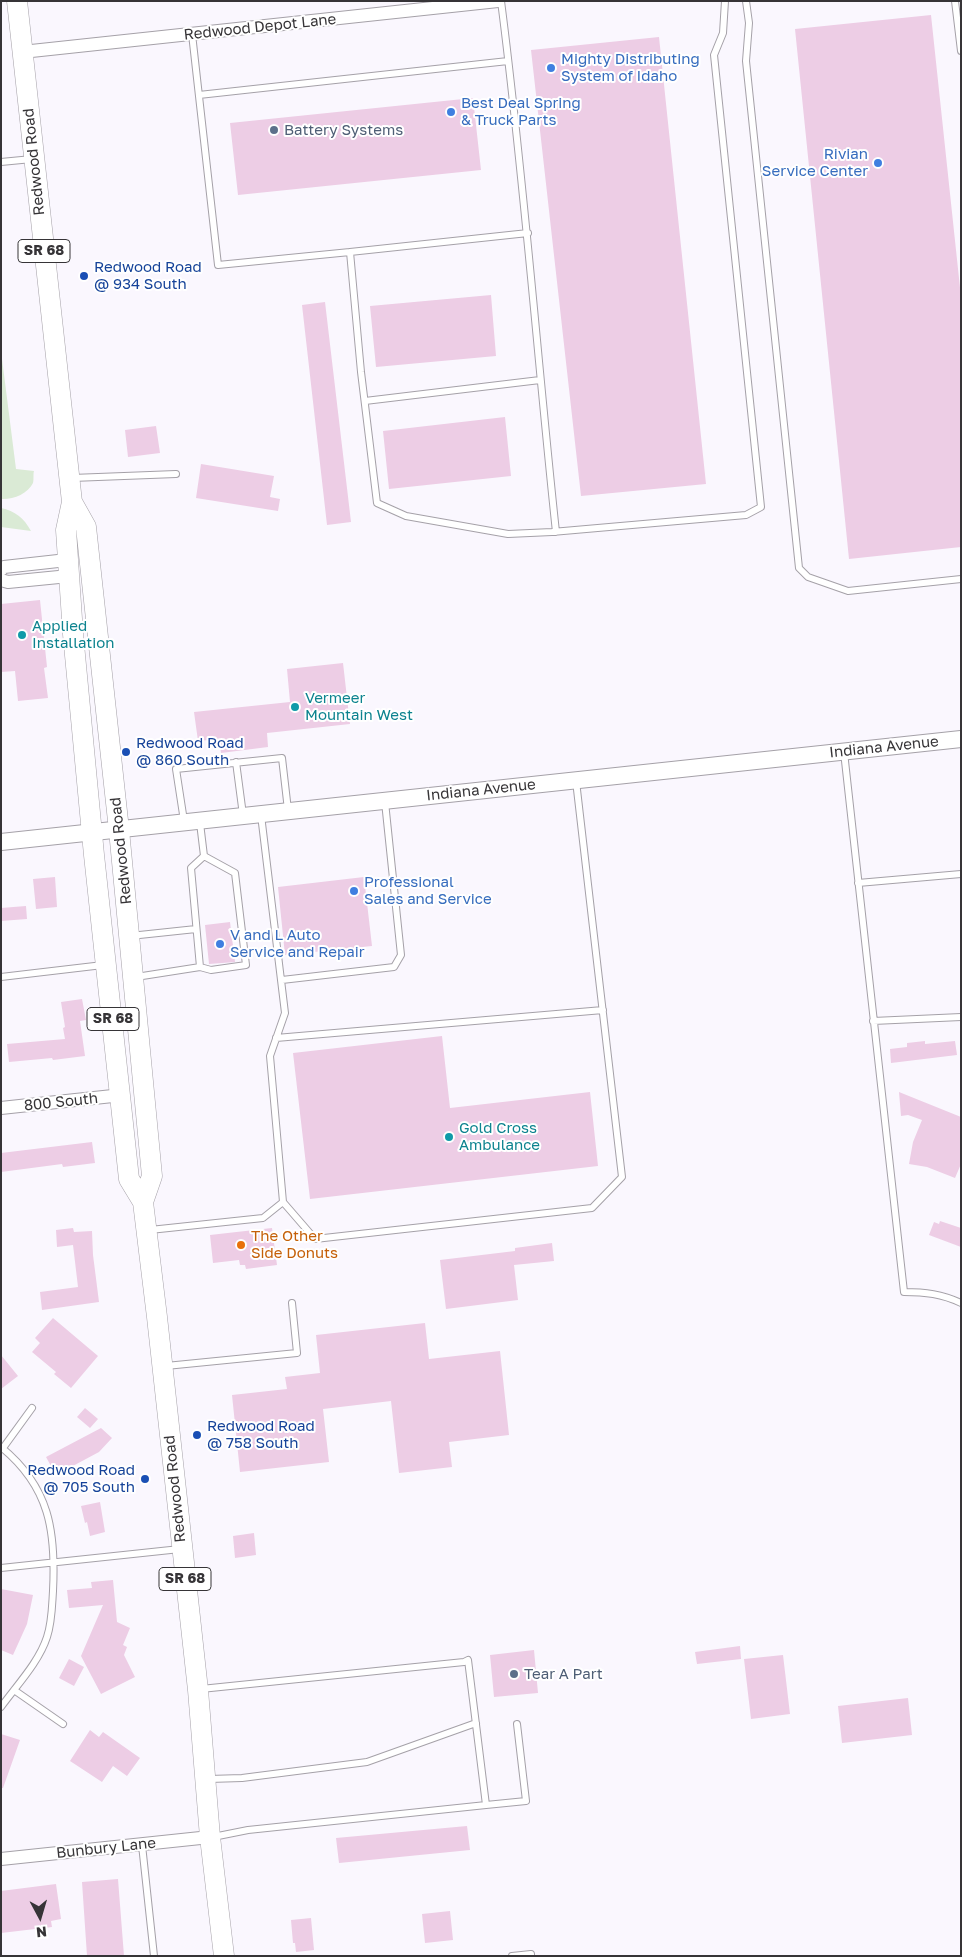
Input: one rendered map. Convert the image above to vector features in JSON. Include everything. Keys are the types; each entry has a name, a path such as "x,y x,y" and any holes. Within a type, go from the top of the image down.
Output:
{"main road":[{"name":"Redwood Road","path":"17,1 72,502 66,530 68,568 92,832 122,1095 129,1179 143,1202"},
{"name":"Redwood Road","path":"72,502 86,527 119,830 152,1176 143,1202 198,1690 210,1837 224,1956"}],"street":[{"name":"Redwood Depot Lane","path":"22,52 500,1"},
{"path":"1,570 4,567 68,568"},
{"path":"1,580 8,582 68,568"},
{"name":"Indiana Avenue","path":"1,842 961,739"},
{"name":"800 South","path":"1,1108 122,1095"},
{"name":"Bunbury Lane","path":"1,1859 210,1837"}],"lane":[{"path":"500,1 528,233 540,380 556,532"},
{"path":"350,252 377,503 406,516 508,534 556,532 746,515 761,507 714,55 723,33 725,1"},
{"path":"746,1 749,23 746,61 799,568 808,578 848,591 961,579"},
{"path":"955,1 961,51"},
{"path":"192,34 218,265 528,233"},
{"path":"199,95 508,61"},
{"path":"1,162 34,159"},
{"path":"365,401 540,380"},
{"path":"69,478 176,474"},
{"path":"844,751 904,1292 925,1292 946,1296 961,1303"},
{"path":"133,977 200,966 211,970 246,966 235,872 204,856 176,769 282,758 288,812"},
{"path":"236,762 243,817"},
{"path":"261,814 285,1013 270,1056 283,1202 315,1239 592,1208 622,1177 576,779"},
{"path":"282,980 394,967 401,955 385,801"},
{"path":"200,966 191,868 204,856"},
{"path":"858,883 961,874"},
{"path":"129,936 196,929"},
{"path":"1,977 107,965"},
{"path":"276,1038 603,1010"},
{"path":"873,1021 961,1016"},
{"path":"146,1231 263,1218 283,1202"},
{"path":"163,1367 297,1353 292,1303"},
{"path":"1,1706 38,1656 47,1637 51,1619 54,1561 50,1519 37,1488 20,1464 2,1448 32,1408"},
{"path":"1,1568 182,1549"},
{"path":"198,1690 464,1662 468,1660 486,1804"},
{"path":"14,1690 63,1724"},
{"path":"205,1779 242,1778 366,1762 476,1724"},
{"path":"210,1837 248,1830 526,1801 517,1724"},
{"path":"142,1845 154,1956"},
{"path":"512,1956 531,1954 531,1956"}],"green space":[{"path":"1,351 16,469 34,471 31,487 19,496 5,499 1,499"},
{"path":"1,508 19,516 31,531 1,527"}],"building":[{"name":"Rivian Service Center","path":"931,15 961,297 961,547 849,559 795,29"},
{"path":"659,37 706,484 581,496 531,50"},
{"path":"473,98 481,170 238,195 230,123"},
{"path":"491,295 496,356 376,367 370,306"},
{"path":"325,302 351,522 327,525 302,305"},
{"path":"505,417 511,476 389,489 383,431"},
{"path":"156,426 160,453 128,457 125,430"},
{"path":"201,464 274,476 270,497 280,499 278,511 196,498"},
{"name":"Applied Installation","path":"40,600 47,667 44,668 48,698 18,701 15,671 1,672 1,604"},
{"name":"Vermeer Mountain West","path":"343,663 350,724 267,733 268,747 221,753 219,739 198,741 194,712 290,702 287,669"},
{"path":"55,877 57,907 36,909 33,879"},
{"path":"364,877 372,946 285,955 278,887"},
{"path":"26,906 27,919 1,921 1,908"},
{"name":"V and L Auto Service and Repair","path":"230,922 235,962 209,964 205,925"},
{"path":"82,999 86,1020 80,1021 85,1056 9,1062 7,1044 65,1039 61,1002"},
{"name":"Gold Cross Ambulance","path":"442,1036 450,1108 590,1092 598,1166 310,1199 293,1053"},
{"path":"925,1041 925,1044 955,1041 957,1055 891,1063 890,1049 907,1047 907,1043"},
{"path":"899,1092 961,1117 961,1164 955,1178 927,1167 909,1164 913,1142 922,1120 908,1115 901,1116"},
{"path":"92,1142 95,1163 63,1167 62,1164 1,1172 1,1153"},
{"path":"940,1221 961,1228 961,1247 929,1235 934,1222 939,1224"},
{"path":"73,1228 74,1232 92,1231 99,1302 42,1310 40,1292 78,1287 73,1245 57,1247 56,1230"},
{"path":"272,1228 277,1265 246,1269 245,1265 240,1265 239,1260 213,1263 210,1235"},
{"path":"552,1243 554,1261 514,1265 518,1300 446,1309 440,1260 515,1251 515,1248"},
{"path":"53,1318 98,1356 71,1388 54,1374 56,1372 32,1352 40,1343 35,1338"},
{"path":"425,1323 429,1359 500,1351 509,1435 449,1442 452,1467 399,1473 391,1401 323,1409 329,1462 240,1472 232,1395 287,1389 285,1377 320,1373 316,1335"},
{"path":"1,1355 18,1376 1,1389"},
{"path":"85,1408 98,1419 90,1428 77,1417"},
{"path":"101,1428 112,1438 99,1452 56,1475 46,1457"},
{"path":"100,1502 105,1532 90,1536 81,1506"},
{"path":"254,1533 256,1555 235,1558 233,1536"},
{"path":"113,1580 117,1622 130,1628 123,1645 127,1647 124,1655 135,1677 101,1694 81,1656 103,1605 69,1608 67,1590 92,1588 91,1582"},
{"path":"1,1589 33,1595 27,1624 13,1655 1,1650"},
{"path":"740,1646 741,1659 697,1664 695,1652"},
{"name":"Tear A Part","path":"534,1650 538,1693 494,1697 490,1655"},
{"path":"783,1655 790,1714 751,1719 744,1659"},
{"path":"69,1659 84,1667 74,1686 59,1678"},
{"path":"908,1698 912,1735 842,1743 838,1706"},
{"path":"90,1730 99,1737 103,1732 140,1758 127,1776 113,1766 102,1782 70,1761"},
{"path":"1,1734 20,1740 3,1788 1,1788"},
{"path":"467,1826 470,1850 339,1863 336,1838"},
{"path":"118,1879 124,1956 87,1956 82,1882"},
{"path":"56,1884 61,1919 51,1921 52,1927 1,1933 1,1891"},
{"path":"450,1911 453,1940 425,1943 422,1914"},
{"path":"311,1918 314,1950 296,1952 295,1943 293,1943 291,1920"}],"place":[{"name":"Mighty Distributing System of Idaho","path":"551,68"},
{"name":"Best Deal Spring & Truck Parts","path":"451,112"},
{"name":"Battery Systems","path":"274,130"},
{"name":"Rivian Service Center","path":"878,163"},
{"name":"Redwood Road @ 934 South","path":"84,276"},
{"name":"Applied Installation","path":"22,635"},
{"name":"Vermeer Mountain West","path":"295,707"},
{"name":"Redwood Road @ 860 South","path":"126,752"},
{"name":"Professional Sales and Service","path":"354,891"},
{"name":"V and L Auto Service and Repair","path":"220,944"},
{"name":"Gold Cross Ambulance","path":"449,1137"},
{"name":"The Other Side Donuts","path":"241,1245"},
{"name":"Redwood Road @ 758 South","path":"197,1435"},
{"name":"Redwood Road @ 705 South","path":"145,1479"},
{"name":"Tear A Part","path":"514,1674"}]}
